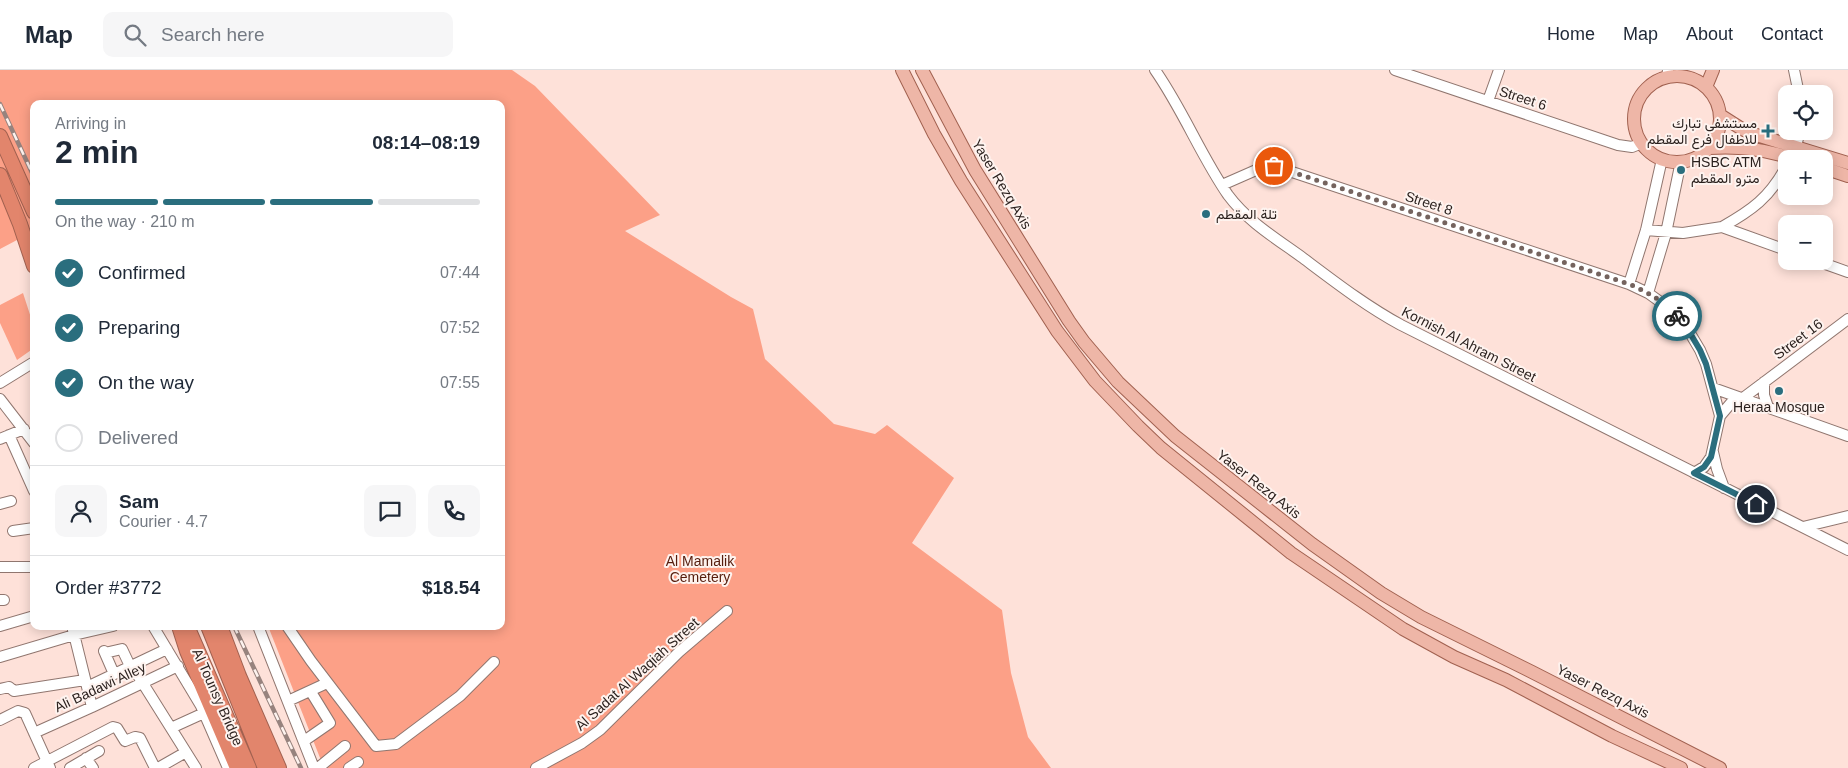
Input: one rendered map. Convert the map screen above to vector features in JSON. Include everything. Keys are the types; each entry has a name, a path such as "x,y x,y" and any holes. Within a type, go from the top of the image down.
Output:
{"highway":[{"path":"0,136 30,203"},
{"path":"0,175 30,254"},
{"path":"180,630 187,651 237,768"},
{"name":"Al Tounsy Bridge","path":"189,630 249,768"},
{"name":"Al Tounsy Bridge","path":"210,630 266,768"},
{"path":"222,630 239,676 279,768"}],"main road":[{"path":"902,70 961,181 1057,331 1105,392 1161,448 1291,553 1403,629 1454,658 1506,680 1612,736 1681,768"},
{"name":"Yaser Rezq Axis","path":"922,70 976,170 1069,321 1112,375 1175,436 1312,544 1401,606 1720,768"},
{"path":"1706,87 1713,70"},
{"path":"1673,74 1706,87 1717,102 1720,115 1719,129 1709,148 1693,159 1681,162 1662,159 1654,155 1642,143 1635,128 1637,104 1646,90 1659,80 1673,74"},
{"path":"1720,115 1782,150"},
{"path":"1709,148 1732,147 1778,153"},
{"path":"1833,161 1848,163"},
{"path":"1833,171 1848,176"}],"street":[{"name":"Kornish Al Ahram Street","path":"1155,70 1236,205 1253,222 1351,294 1401,325 1848,550"},
{"name":"Street 6","path":"1395,70 1618,145 1632,147 1642,143"},
{"path":"1488,101 1499,70"},
{"path":"1794,70 1797,85"},
{"path":"1629,284 1646,230 1662,159"},
{"path":"1648,292 1666,233 1681,162"},
{"name":"Street 8","path":"1222,184 1263,167 1274,166 1629,284 1648,292 1673,311 1684,323 1700,350 1720,416"},
{"path":"1646,230 1666,233 1691,232 1722,227 1756,206 1772,190 1778,180"},
{"path":"1722,227 1778,247"},
{"path":"1833,266 1848,272"},
{"name":"Street 16","path":"1720,416 1731,403 1742,398 1848,318"},
{"path":"0,383 30,366"},
{"path":"1764,382 1764,395 1768,407"},
{"path":"1712,388 1846,434"},
{"path":"0,399 30,438"},
{"path":"1694,473 1708,463 1713,452 1720,416"},
{"path":"24,430 4,437 30,484"},
{"path":"1713,452 1724,488"},
{"path":"0,504 10,501"},
{"path":"1803,527 1848,516"},
{"path":"13,531 30,529"},
{"path":"0,566 30,567"},
{"name":"Al Sadat Al Waqiah Street","path":"536,768 576,747 600,730 679,652 727,611"},
{"path":"0,626 30,617"},
{"path":"155,630 204,713 228,768"},
{"path":"260,630 316,768 345,746"},
{"path":"290,630 374,745 379,747 396,744 460,696 494,662"},
{"path":"0,658 73,631 92,707"},
{"path":"114,674 106,651 122,649 196,768"},
{"path":"0,689 9,687 14,691 86,683 114,674 167,649"},
{"name":"Ali Badawi Alley","path":"34,733 178,666"},
{"path":"288,701 327,683"},
{"path":"304,741 330,723 311,692"},
{"path":"0,720 18,711 23,711 48,765"},
{"path":"171,728 204,713"},
{"path":"34,768 48,765 114,727 117,728 125,741 135,737 140,738 157,768 186,752"},
{"path":"70,768 99,751"},
{"path":"86,758 93,768"}],"green space":[{"name":"Al Mamalik Cemetery","path":"0,70 512,70 535,86 660,215 625,231 753,309 765,359 834,424 875,434 887,425 954,478 912,543 1002,610 1011,673 1028,737 1051,768 324,768 270,630 505,630 505,100 30,100 30,233 0,249"},
{"path":"23,293 30,315 30,351 17,360 0,323 0,305"}],"railway":[{"path":"0,104 30,168"},
{"path":"236,630 301,768"}],"way so far":[{"path":"1274,166 1629,284 1648,292 1677,316"}],"place":[{"name":"مستشفى تبارك للاطفال فرع المقطم","path":"1768,131"},
{"name":"HSBC ATM مترو المقطم","path":"1681,170"},
{"name":"تلة المقطم","path":"1206,214"},
{"name":"Heraa Mosque","path":"1779,391"}],"route":[{"path":"1677,316 1684,323 1700,350 1706,364 1720,416 1711,457 1704,467 1694,473 1756,504"}]}
